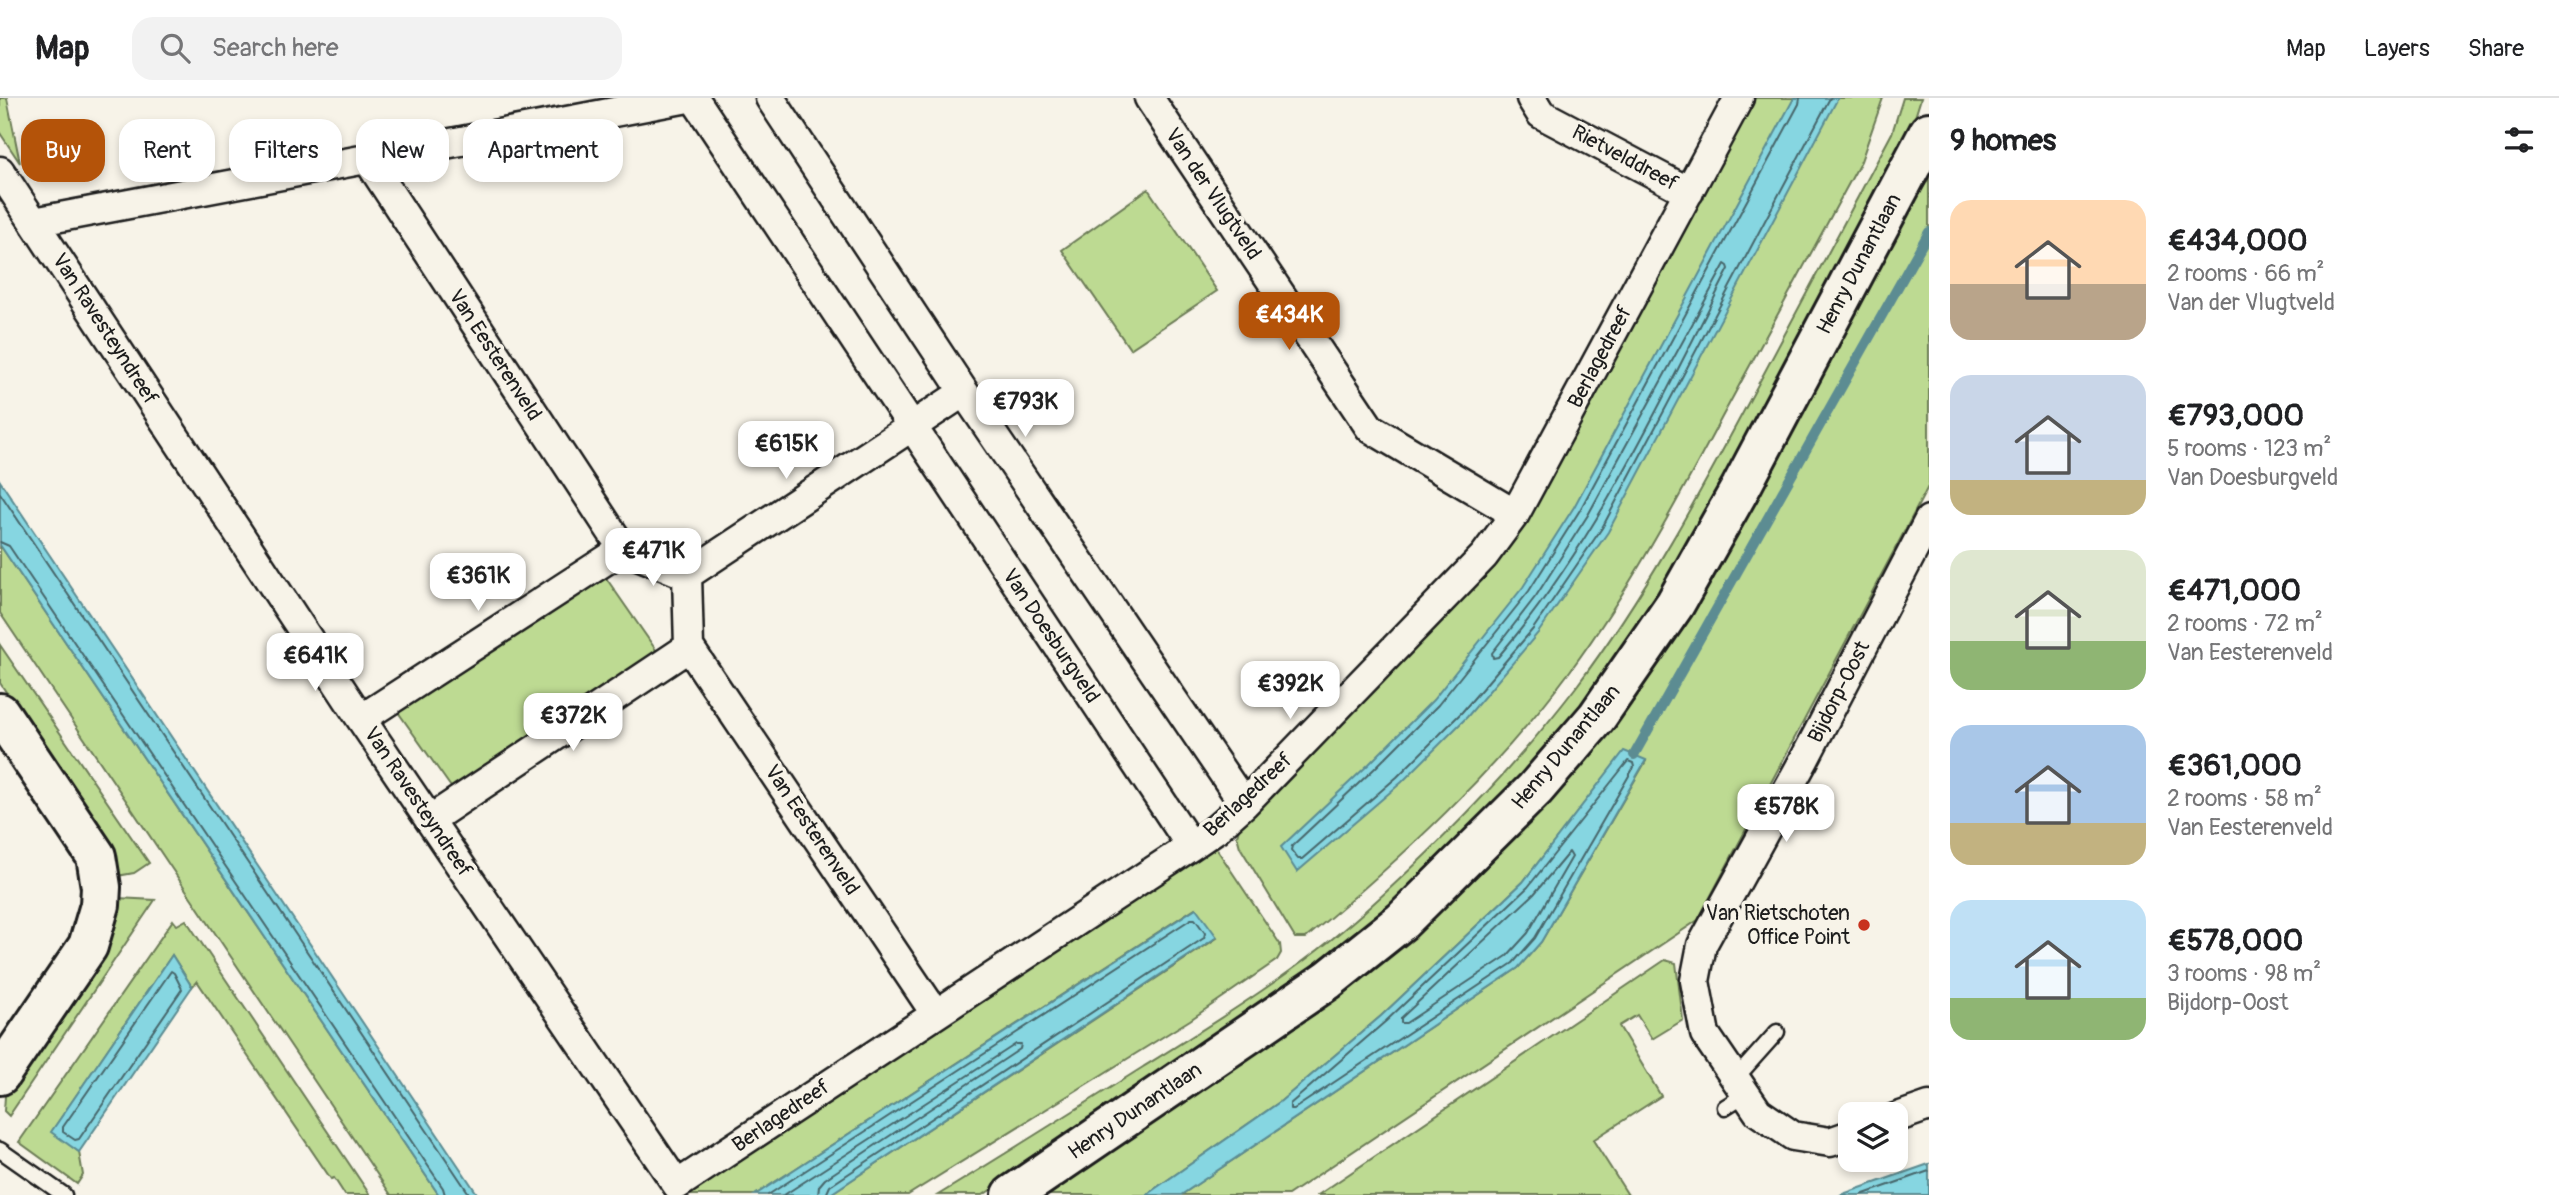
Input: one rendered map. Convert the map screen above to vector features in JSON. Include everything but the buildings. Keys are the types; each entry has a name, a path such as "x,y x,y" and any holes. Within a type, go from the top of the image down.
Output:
{"main road":[{"name":"Henry Dunantlaan","path":"1012,1195 1328,980 1402,921 1535,789 1597,717 1675,604 1741,487 1929,132"},
{"path":"0,713 96,856 102,887 100,905 88,946 0,1075"}],"street":[{"path":"449,144 691,98"},
{"name":"Van Doesburgveld","path":"691,98 1191,846"},
{"path":"770,98 964,392 1244,804"},
{"name":"Van der Vlugtveld","path":"1149,98 1370,428 1515,514"},
{"name":"Rietvelddreef","path":"1531,98 1541,114 1689,192"},
{"name":"Berlagedreef","path":"677,1185 1191,846 1216,829 1244,804 1484,556 1515,514 1739,98"},
{"path":"34,222 356,162"},
{"name":"Van Ravesteyndreef","path":"0,171 361,719 677,1185"},
{"name":"Van Eesterenveld","path":"382,182 623,549"},
{"path":"687,575 964,392"},
{"name":"Bijdorp-Oost","path":"1838,1139 1830,1142 1793,1136 1735,1093 1705,1034 1695,981 1702,946 1804,760 1929,520"},
{"path":"361,719 623,549 687,575"},
{"path":"431,819 689,647 687,575"},
{"name":"Van Eesterenveld","path":"689,647 936,1013"},
{"path":"1908,1113 1929,1106"}],"lane":[{"path":"1735,1093 1777,1032"},
{"path":"0,1150 64,1195"}],"green space":[{"path":"0,98 7,98 20,163 0,133"},
{"path":"1749,98 1883,98 1861,161 1669,515 1631,579 1570,671 1511,744 1446,812 1377,877 1306,938 1295,938 1240,847 1237,836 1239,828 1493,563"},
{"path":"1903,98 1921,98 1910,133 1707,515 1639,630 1565,728 1477,827 1369,929 1255,1013 983,1195 938,1195 1201,1031 1313,954 1421,859 1528,747 1601,652 1671,543 1892,133"},
{"path":"1929,179 1929,485 1698,920 1288,1195 1181,1195 1518,968 1541,942 1646,761 1624,752 1523,882 1381,1016 1281,1101 1146,1195 1038,1195 1604,737 1663,656 1721,562"},
{"path":"1148,189 1217,291 1130,349 1062,250"},
{"path":"0,545 439,1195 391,1195 0,613"},
{"path":"604,575 658,653 453,790 398,712"},
{"path":"0,645 149,863 134,873 117,876 100,830 0,683"},
{"path":"1216,848 1280,944 1281,953 1277,960 1190,1020 908,1195 829,1195 1217,938 1195,908 755,1195 687,1195 1200,852"},
{"path":"117,898 155,900 9,1116 4,1111 5,1096 103,956 113,932"},
{"path":"173,920 177,925 186,920 370,1195 345,1195 334,1178 331,1179 197,981 192,987 172,955 52,1131 79,1152 83,1175 77,1184 19,1142"},
{"path":"1665,960 1676,963 1683,1020 1652,1039 1637,1015 1619,1026 1661,1096 1593,1140 1628,1195 1318,1195"}],"water":[{"path":"1794,98 1838,98 1608,532 1538,633 1467,717 1402,782 1297,872 1281,847 1433,700 1523,587 1574,507"},
{"path":"0,481 478,1195 439,1195 0,545"},
{"path":"1624,751 1646,760 1541,942 1518,968 1181,1195 1146,1195 1281,1101 1381,1016 1523,882"},
{"path":"1196,908 1217,937 829,1195 755,1195"},
{"path":"172,955 192,987 79,1152 51,1132"},
{"path":"1929,1164 1929,1195 1840,1195 1908,1172"}],"waterway":[{"path":"1634,755 1929,232"}],"place":[{"name":"Van Rietschoten Office Point","path":"1864,925"}]}
